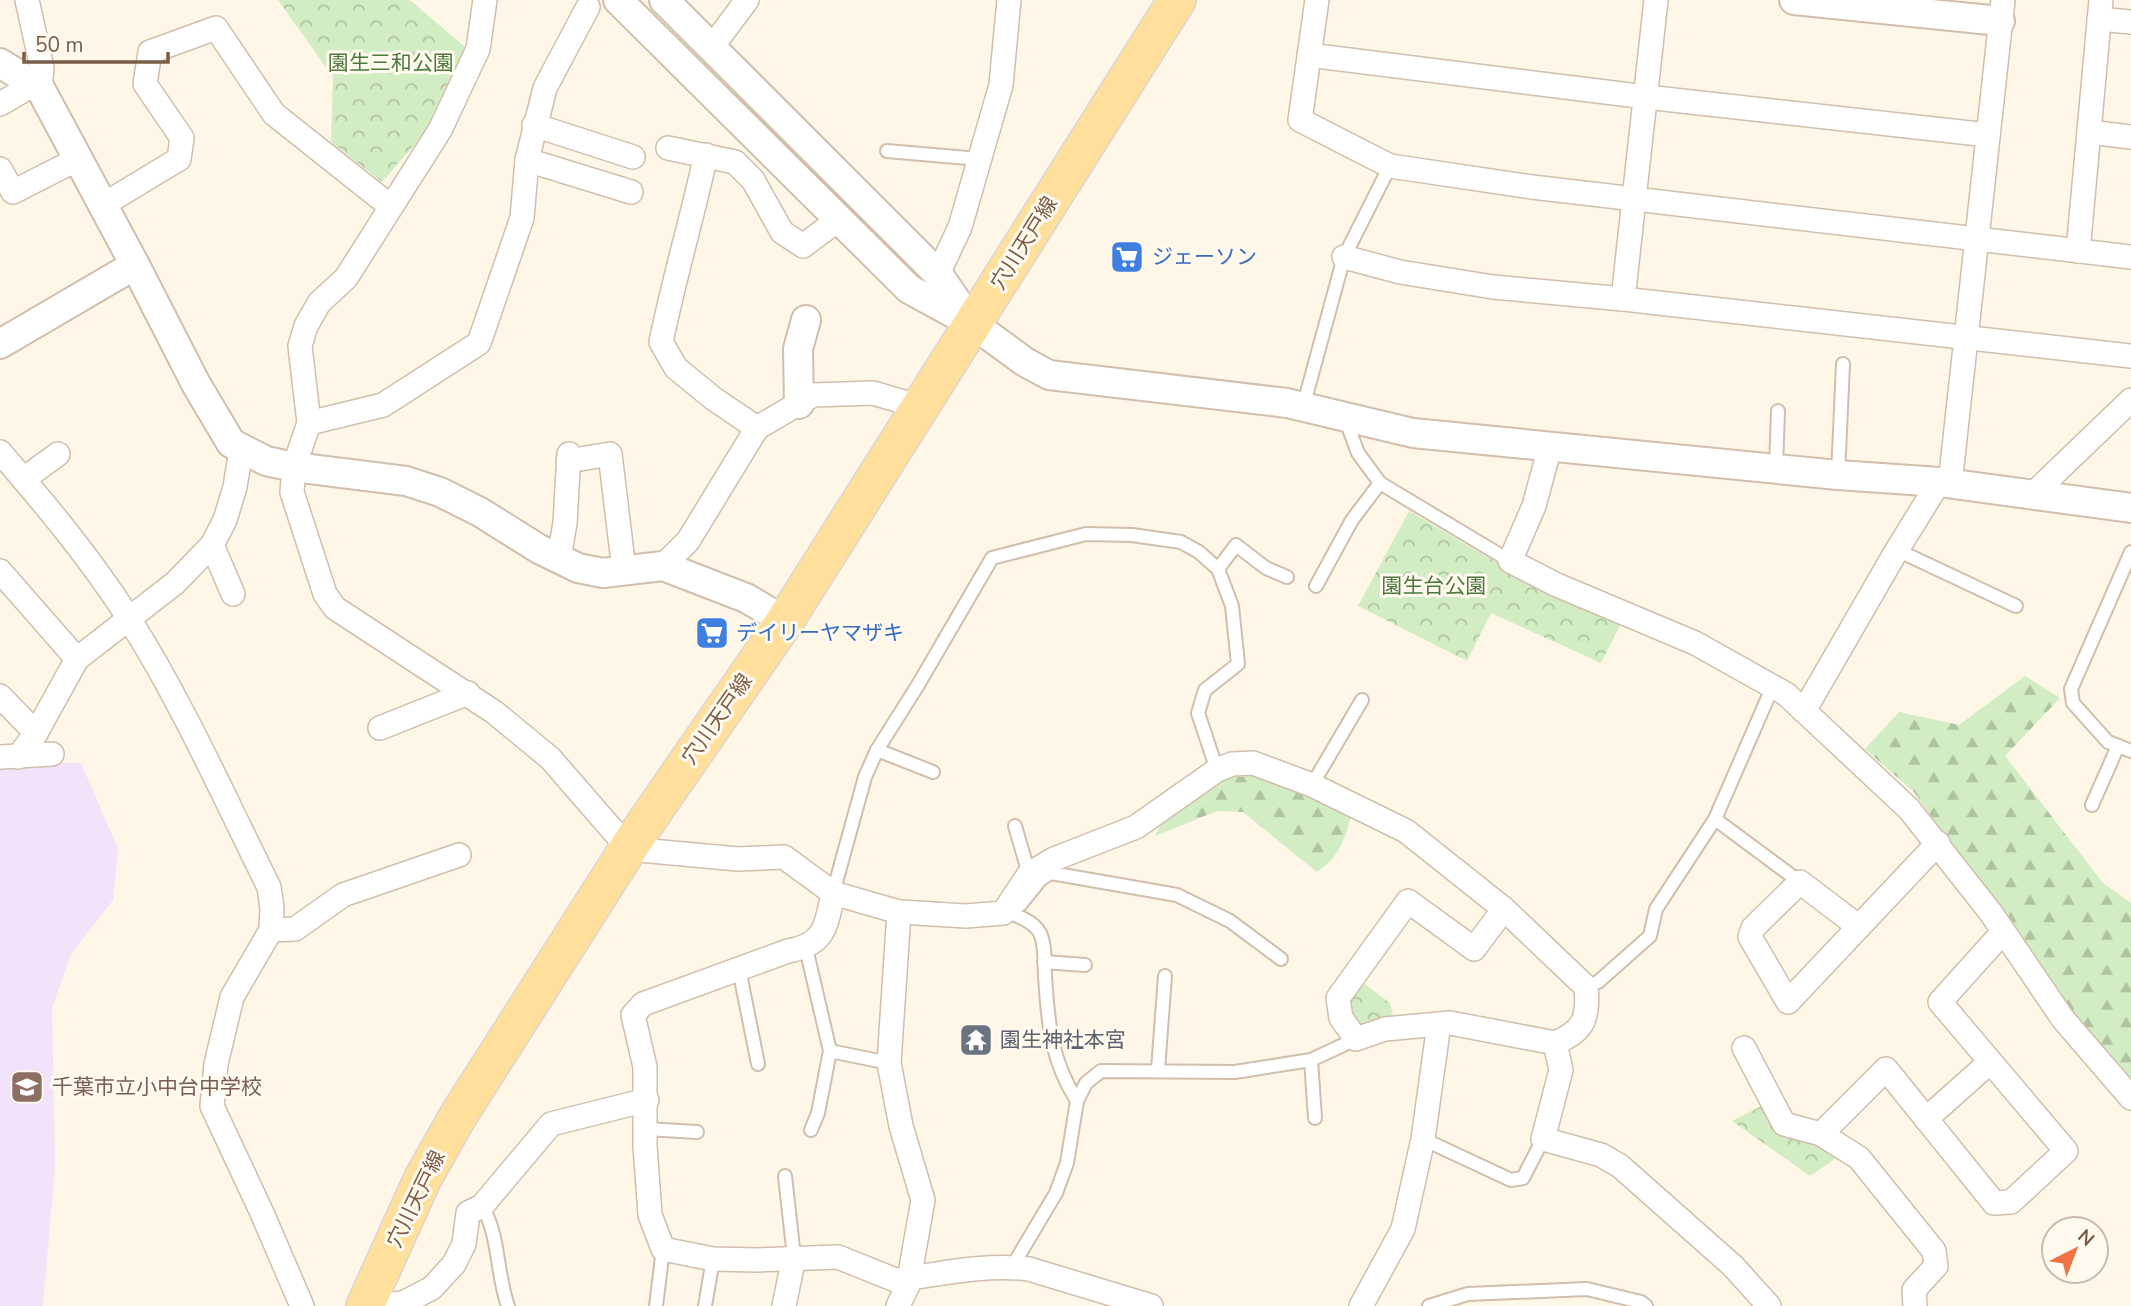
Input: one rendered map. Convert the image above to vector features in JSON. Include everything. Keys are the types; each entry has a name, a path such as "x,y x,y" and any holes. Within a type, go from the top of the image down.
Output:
{"main road":[{"name":"穴川天戸線","path":"365,1306 423,1178 458,1116 629,849 785,621 1177,0"}],"street":[{"path":"0,104 37,86 42,68 27,0"},
{"path":"485,0 478,49 440,130 346,278 319,303 306,326 300,346 309,423 294,467 292,492 325,594 335,608 494,712 550,758 629,849 738,859 784,857 833,893 899,912 966,916 1008,913 1029,874 1054,859 1136,827 1217,770 1232,764 1253,763 1312,785 1406,831 1504,909 1586,987 1583,1023 1572,1036 1555,1043 1450,1023 1385,1029 1356,1039 1341,1018 1338,999 1408,901 1475,948 1504,909"},
{"path":"618,0 909,289 973,324 1049,376 1287,404 1413,433 1945,483 2131,508"},
{"path":"664,0 938,274 973,324"},
{"path":"712,47 747,0"},
{"path":"938,274 960,226 1001,85 1009,0"},
{"path":"1317,0 1300,120 1390,166 1532,187 2131,257"},
{"path":"1623,299 1657,0"},
{"path":"1794,0 2002,11 1966,339 1945,483 1897,550 1804,711"},
{"path":"309,423 383,405 480,343 522,218 527,160 545,88 588,7"},
{"path":"2078,250 2100,10 2131,22"},
{"path":"103,205 179,159 182,138 145,84 150,52 216,28 274,114 390,206"},
{"path":"1309,55 1646,97 1988,135"},
{"path":"0,63 37,86 135,265 195,384 231,443 265,461 406,481 429,488 480,512 539,549 578,568 603,573 663,566 746,598 785,621"},
{"path":"534,125 633,157"},
{"path":"2089,132 2131,137"},
{"path":"668,148 735,162 753,180 782,232 803,246 839,219"},
{"path":"706,155 661,342 676,368 714,399 757,428"},
{"path":"0,169 13,192 78,159"},
{"path":"527,160 631,192"},
{"path":"1344,257 1400,272 1466,283 2131,356"},
{"path":"0,344 135,265"},
{"path":"799,404 798,349 806,320"},
{"path":"663,566 688,541 757,428 813,396 873,393 921,407"},
{"path":"2033,494 2131,400"},
{"path":"1550,447 1534,506 1510,561 1557,585 1695,643 1773,686 1804,711 1909,809 1938,843 2063,1019 2131,1098"},
{"path":"9,757 36,733 77,659 175,583 212,545 225,520 241,450"},
{"path":"0,453 81,549 128,618 174,697 269,887 271,930 232,997 216,1064 212,1106 302,1306"},
{"path":"24,480 58,454"},
{"path":"559,558 565,523 569,457 610,454 624,570"},
{"path":"212,545 233,594"},
{"path":"0,571 77,659"},
{"path":"380,728 468,693"},
{"path":"0,696 36,733"},
{"path":"9,757 52,754"},
{"path":"1858,927 1800,882 1753,929 1749,937 1788,1002 1938,843"},
{"path":"271,930 295,929 343,895 459,855"},
{"path":"833,893 824,931 806,948 788,951 643,1004 633,1015 645,1066 650,1215 663,1249 713,1259 838,1257 909,1281 952,1271 1012,1267 1058,1276 1151,1306"},
{"path":"898,1306 909,1281 923,1200 901,1126 889,1063 899,912"},
{"path":"1821,1134 1886,1069 1994,1203 2011,1202 2066,1152 1940,1002 2003,932"},
{"path":"1362,1306 1403,1228 1423,1139 1439,1024"},
{"path":"1555,1043 1560,1070 1543,1139 1601,1155 1620,1166 1733,1266 1769,1306"},
{"path":"1744,1048 1784,1124 1821,1134 1859,1158 1934,1251 1936,1266 1914,1290 1915,1306"},
{"path":"1926,1119 1990,1062"},
{"path":"371,1306 403,1303 432,1289 454,1265 464,1244 468,1213 482,1206 551,1125 647,1101"},
{"path":"784,1306 794,1257"}],"lane":[{"path":"887,151 979,159"},
{"path":"1303,407 1344,257 1390,166"},
{"path":"1838,475 1843,364"},
{"path":"1776,469 1778,411"},
{"path":"1345,417 1358,453 1380,483 1510,561"},
{"path":"1316,586 1352,520 1380,483"},
{"path":"833,893 865,777 877,750 992,558 1086,534 1132,535 1181,542 1199,552 1218,569 1232,606 1238,664 1205,690 1198,713 1217,770"},
{"path":"1218,569 1236,545 1266,568 1287,577"},
{"path":"1897,550 2015,606"},
{"path":"2131,552 2071,689 2073,703 2108,742 2131,751"},
{"path":"1586,987 1598,982 1650,936 1656,909 1715,819 1773,686"},
{"path":"1312,785 1362,699"},
{"path":"2092,805 2118,746"},
{"path":"877,750 933,772"},
{"path":"1715,819 1800,882"},
{"path":"1015,826 1029,874"},
{"path":"1077,1101 1063,1079 1050,1035 1044,948 1039,931 1008,913 1041,879 1051,873 1177,895 1230,921 1281,959"},
{"path":"806,948 830,1051 818,1113 811,1130"},
{"path":"1044,962 1085,965"},
{"path":"739,969 758,1064"},
{"path":"1158,1070 1165,976"},
{"path":"1012,1267 1056,1193 1067,1163 1077,1101 1086,1083 1101,1070 1235,1072 1311,1060 1356,1039"},
{"path":"830,1051 889,1063"},
{"path":"1311,1060 1315,1118"},
{"path":"646,1129 697,1132"},
{"path":"1423,1139 1511,1180 1523,1178 1543,1139"},
{"path":"785,1176 794,1257"},
{"path":"482,1206 492,1223 502,1290 508,1306"},
{"path":"656,1306 663,1249"},
{"path":"705,1306 713,1259"},
{"path":"1429,1306 1468,1294 1587,1289 1641,1302 1646,1306"}],"shaded area":[{"name":"千葉市立小中台中学校","path":"0,763 81,763 118,849 113,900 71,954 52,1008 55,1166 43,1306 0,1306"}],"green space":[{"name":"園生三和公園","path":"278,0 410,0 465,47 423,135 382,182 331,142 333,77"},
{"name":"園生台公園","path":"1409,511 1506,568 1624,617 1601,663 1491,613 1467,661 1358,606"},
{"path":"2025,676 2060,698 2005,756 2103,883 2131,903 2131,1088 2050,991 2019,939 1914,792 1865,749 1899,712 1959,725"},
{"path":"1263,775 1352,813 1337,853 1317,872 1243,812 1217,811 1155,836 1161,823 1225,778"},
{"path":"1359,980 1390,1003 1393,1016 1358,1026 1348,1010 1347,996"},
{"path":"1765,1104 1839,1156 1810,1176 1732,1121"}],"place":[{"name":"ジェーソン","path":"1127,257"},
{"name":"デイリーヤマザキ","path":"712,633"},
{"name":"園生神社本宮","path":"976,1040"},
{"name":"千葉市立小中台中学校","path":"27,1087"}]}
